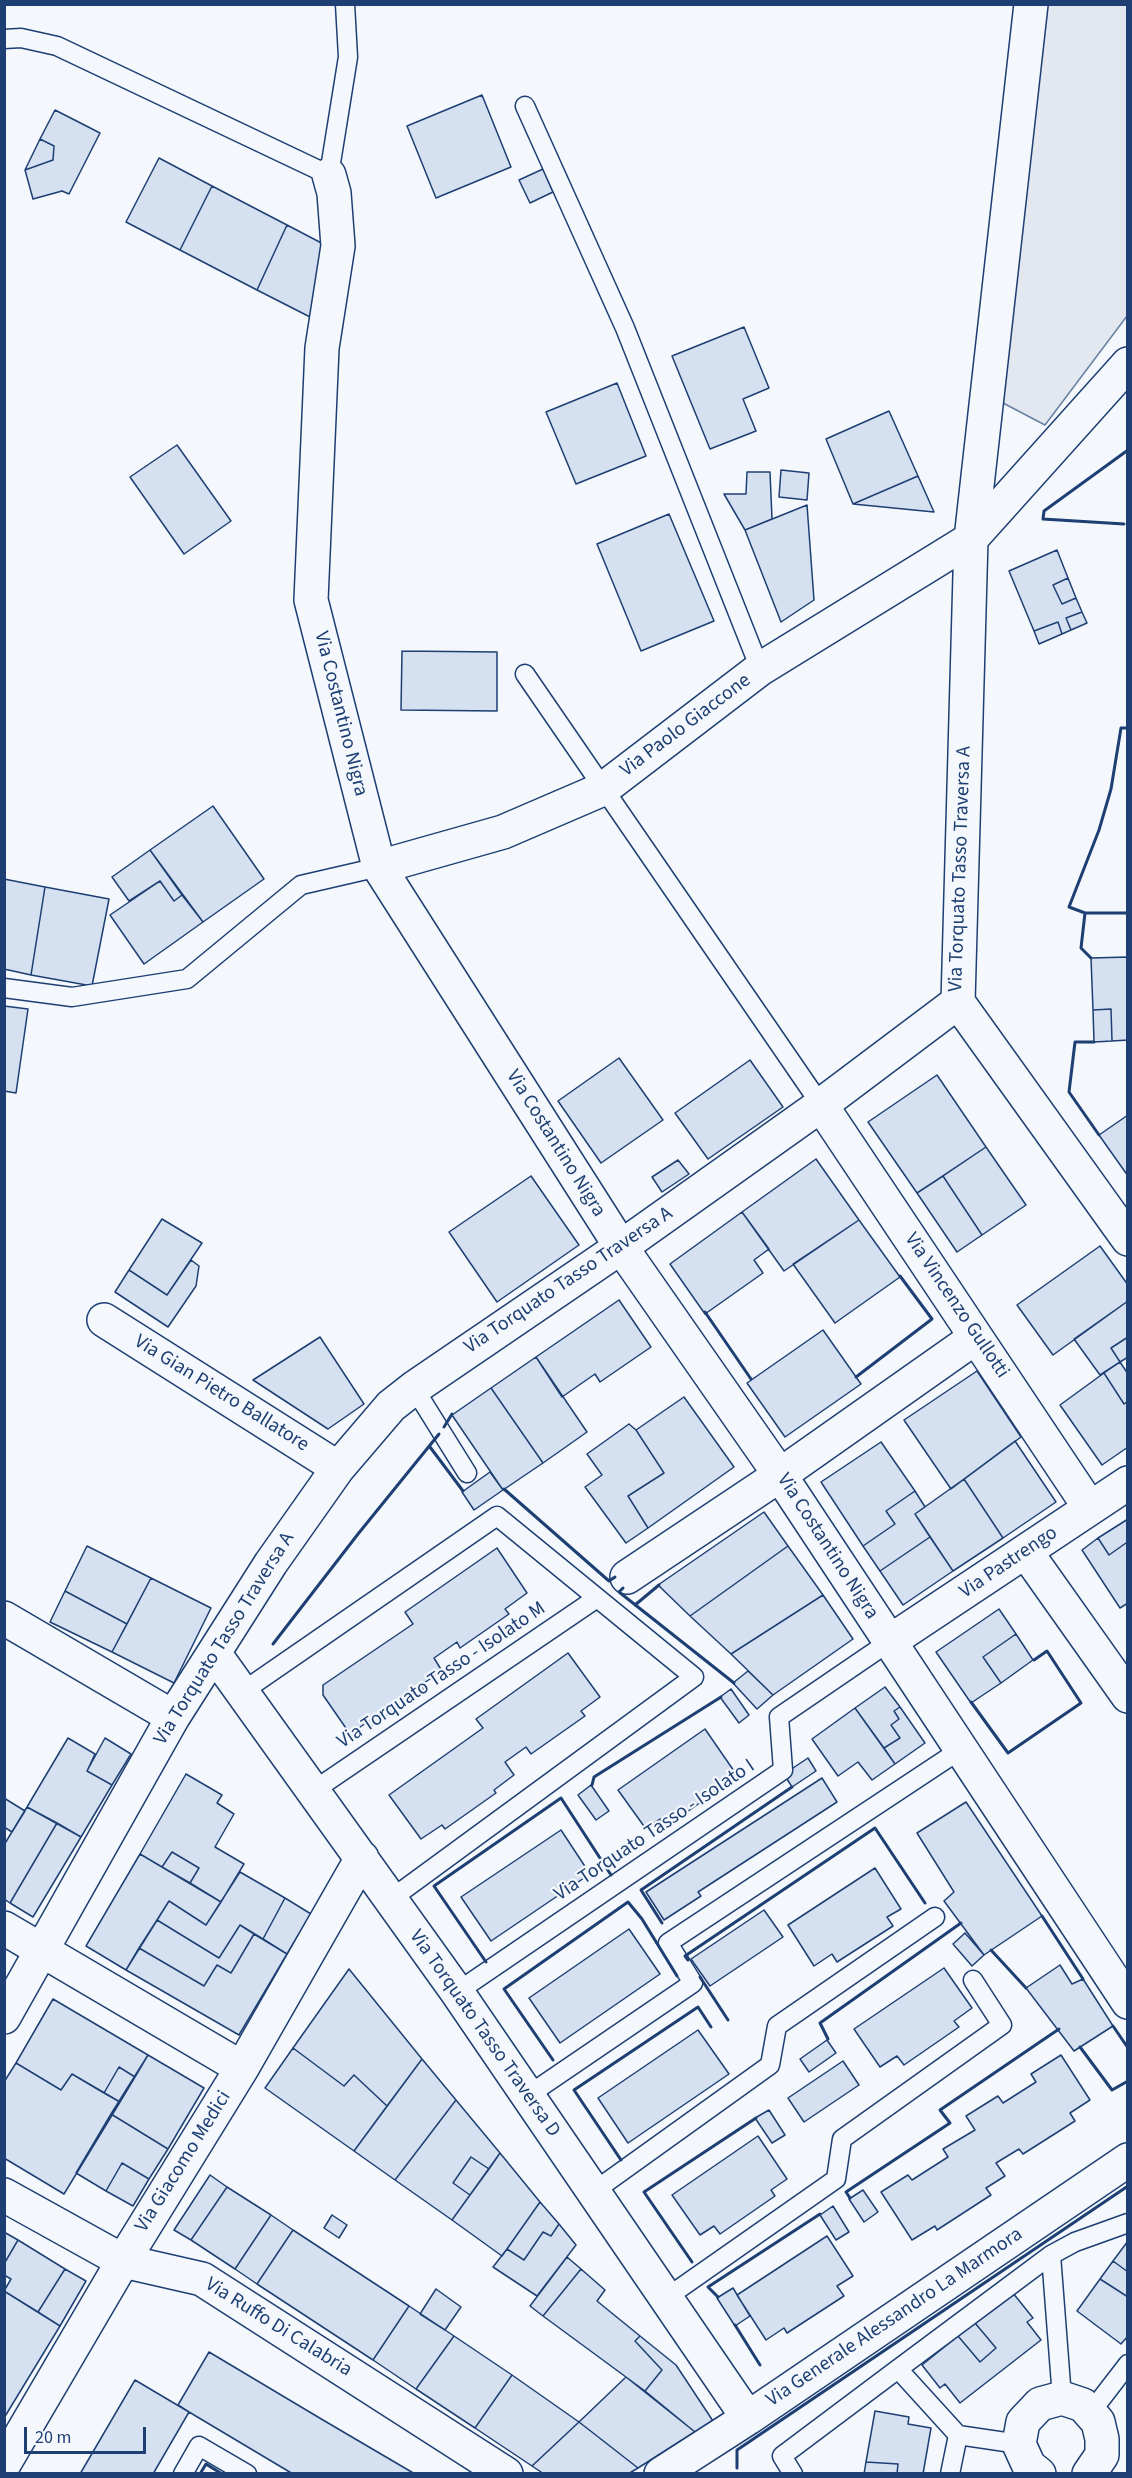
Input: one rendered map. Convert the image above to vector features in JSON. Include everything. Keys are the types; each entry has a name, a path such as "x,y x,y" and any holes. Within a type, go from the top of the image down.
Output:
{"street":[{"name":"Via Torquato Tasso Traversa A","path":"4,2018 44,1951 172,1718 271,1563 338,1468 391,1406 821,1105 958,1002 970,539 1031,4"},
{"name":"Via Costantino Nigra","path":"329,175 334,193 338,246 322,348 311,600 379,867 621,1247 780,1475 1128,2002"},
{"name":"Via Paolo Giaccone","path":"379,867 503,832 603,789 760,669 970,539 1128,364"},
{"path":"1096,400 1128,401"},
{"path":"958,1002 1128,1239"},
{"name":"Via Vincenzo Gullotti","path":"821,1105 1090,1508"},
{"name":"Via Gian Pietro Ballatore","path":"104,1320 338,1468"},
{"path":"627,1577 780,1475 976,1337"},
{"name":"Via Pastrengo","path":"889,1642 1128,1483"},
{"path":"1026,1552 1128,1696"},
{"path":"4,1618 172,1718"},
{"name":"Via Torquato Tasso Traversa D","path":"214,1653 457,1992 748,2418"},
{"name":"Via Giacomo Medici","path":"4,2464 123,2261 242,2068 362,1858"},
{"path":"4,1928 242,2068"},
{"name":"Via Generale Alessandro La Marmora","path":"661,2474 748,2418 1128,2160"},
{"name":"Via Ruffo Di Calabria","path":"4,2195 123,2261 202,2279 506,2474"},
{"path":"1039,2474 1029,2466 1019,2444 1023,2421 1040,2404 1077,2405 1098,2421 1102,2439 1102,2455 1089,2474"}],"lane":[{"path":"4,39 21,38 57,46 329,175 348,57 345,4"},
{"path":"525,106 625,328 760,669"},
{"path":"525,674 821,1105"},
{"path":"4,988 72,997 187,979 301,885 379,867"},
{"path":"414,1388 467,1473"},
{"path":"242,1692 497,1516 694,1677 391,1899"},
{"name":"Via Torquato Tasso - Isolato M","path":"313,1791 597,1598"},
{"name":"Via Torquato Tasso - Isolato I","path":"457,1992 783,1770 779,1717 889,1642"},
{"path":"527,2096 693,1983 668,1943 960,1750"},
{"path":"593,2192 770,2066 777,2026 934,1917"},
{"path":"666,2298 836,2179 842,2139 1002,2025 973,1980"},
{"path":"793,2474 782,2456 898,2369 1051,2255 1075,2242 1128,2223"},
{"path":"1051,2255 1077,2405 1128,2364"},
{"path":"898,2369 958,2435 1019,2444"},
{"path":"950,2474 958,2435"},
{"path":"183,2474 199,2446 247,2474"}],"shaded area":[{"path":"1046,5 1127,5 1127,316 1045,425 1003,403"}],"building":[{"path":"482,95 511,167 436,198 407,126"},
{"path":"55,110 100,133 69,194 62,191 33,199 25,170 53,160 54,146 40,139"},
{"path":"40,139 54,146 53,160 25,170"},
{"path":"159,158 212,186 180,250 126,222"},
{"path":"543,169 553,192 530,203 519,180"},
{"path":"212,186 287,225 257,290 180,250"},
{"path":"287,225 331,248 314,319 257,290"},
{"path":"744,327 769,388 743,399 756,431 710,449 672,356"},
{"path":"617,383 646,456 576,484 546,412"},
{"path":"889,411 918,476 853,504 826,439"},
{"path":"177,445 231,521 184,554 130,477"},
{"path":"781,470 809,473 807,500 779,497"},
{"path":"747,472 770,472 772,519 745,530 724,494 746,494"},
{"path":"918,476 934,512 853,504"},
{"path":"807,505 814,600 781,622 745,530"},
{"path":"669,514 714,621 641,651 597,544"},
{"path":"1057,550 1068,578 1053,585 1062,604 1076,598 1082,612 1066,618 1071,630 1062,634 1058,622 1034,631 1009,571"},
{"path":"1068,578 1076,598 1062,604 1053,585"},
{"path":"1082,612 1087,623 1071,630 1066,618"},
{"path":"1058,622 1062,634 1039,644 1034,631"},
{"path":"402,651 497,652 497,711 401,710"},
{"path":"213,806 264,879 203,922 150,850"},
{"path":"150,850 182,895 174,901 160,881 129,901 112,877"},
{"path":"4,879 45,887 31,975 4,969"},
{"path":"160,881 174,901 182,895 203,922 144,964 110,915"},
{"path":"45,887 109,899 92,986 31,975"},
{"path":"1128,957 1128,1040 1112,1041 1111,1009 1093,1010 1091,958"},
{"path":"4,1006 28,1009 16,1093 4,1091"},
{"path":"1111,1009 1112,1041 1094,1042 1093,1010"},
{"path":"619,1058 663,1120 601,1163 558,1101"},
{"path":"750,1060 783,1107 708,1159 675,1113"},
{"path":"937,1075 986,1147 917,1193 868,1122"},
{"path":"1128,1115 1128,1176 1099,1135"},
{"path":"986,1147 1026,1205 982,1235 943,1176"},
{"path":"816,1159 859,1220 784,1271 742,1212"},
{"path":"678,1160 689,1174 662,1192 652,1177"},
{"path":"531,1176 579,1245 497,1302 449,1232"},
{"path":"943,1176 982,1235 957,1252 917,1193"},
{"path":"742,1212 769,1249 754,1260 763,1273 705,1314 670,1264"},
{"path":"162,1219 202,1243 167,1295 129,1270"},
{"path":"859,1220 900,1277 835,1323 793,1264"},
{"path":"1100,1246 1128,1285 1128,1301 1053,1355 1017,1305"},
{"path":"191,1260 199,1266 196,1286 168,1327 115,1292 129,1270 167,1295"},
{"path":"619,1300 651,1347 600,1382 595,1374 562,1397 536,1357"},
{"path":"1128,1301 1128,1337 1111,1348 1120,1362 1100,1375 1074,1339"},
{"path":"823,1330 861,1384 785,1437 747,1383"},
{"path":"320,1337 364,1404 328,1429 253,1380"},
{"path":"1128,1337 1128,1357 1120,1362 1111,1348"},
{"path":"536,1357 587,1432 543,1463 491,1388"},
{"path":"1120,1362 1128,1374 1128,1401 1124,1404 1104,1373"},
{"path":"977,1371 1021,1437 951,1489 904,1420"},
{"path":"1104,1373 1124,1404 1128,1401 1128,1447 1102,1465 1060,1405"},
{"path":"491,1388 543,1463 503,1490 452,1415"},
{"path":"684,1397 734,1467 648,1528 628,1496 664,1473 636,1430"},
{"path":"629,1424 636,1430 664,1473 628,1496 648,1528 626,1543 585,1487 602,1475 587,1454"},
{"path":"1015,1441 1056,1502 1003,1538 964,1479"},
{"path":"881,1442 915,1491 886,1511 895,1524 863,1546 821,1482"},
{"path":"490,1472 503,1490 474,1510 462,1492"},
{"path":"964,1479 1003,1538 953,1571 915,1514"},
{"path":"915,1491 925,1507 915,1514 930,1537 880,1571 863,1546 895,1524 886,1511"},
{"path":"764,1512 788,1546 690,1616 658,1585"},
{"path":"1128,1519 1128,1545 1126,1543 1109,1555 1098,1538"},
{"path":"930,1537 953,1571 903,1605 880,1571"},
{"path":"1098,1538 1109,1555 1126,1543 1128,1545 1128,1603 1120,1608 1082,1550"},
{"path":"87,1546 151,1578 127,1624 65,1591"},
{"path":"788,1546 823,1595 731,1654 690,1616"},
{"path":"497,1548 527,1593 505,1609 509,1614 460,1648 457,1642 434,1658 442,1671 421,1685 424,1689 372,1726 369,1721 350,1734 323,1695 323,1685 413,1624 405,1612"},
{"path":"151,1578 211,1608 174,1683 112,1652"},
{"path":"65,1591 127,1624 112,1652 50,1622"},
{"path":"823,1595 853,1639 773,1695 731,1654"},
{"path":"999,1609 1016,1634 983,1657 1001,1683 971,1703 936,1652"},
{"path":"1016,1634 1033,1660 1001,1683 983,1657"},
{"path":"568,1653 600,1697 581,1711 585,1716 531,1754 526,1747 505,1762 514,1775 494,1790 496,1793 445,1829 442,1825 421,1839 389,1795 483,1728 476,1719"},
{"path":"748,1671 773,1695 757,1709 733,1683"},
{"path":"885,1687 900,1707 894,1711 899,1719 891,1725 900,1738 884,1748 855,1708"},
{"path":"731,1689 749,1715 739,1723 720,1697"},
{"path":"900,1707 925,1743 895,1764 884,1748 900,1738 891,1725 899,1719 894,1711"},
{"path":"855,1708 895,1764 872,1780 858,1762 838,1776 812,1739"},
{"path":"705,1729 734,1771 719,1782 722,1787 666,1827 660,1819 646,1829 618,1790"},
{"path":"68,1738 95,1754 87,1771 112,1785 81,1837 27,1807"},
{"path":"105,1738 131,1754 112,1785 87,1771"},
{"path":"808,1758 816,1771 792,1787 784,1774"},
{"path":"186,1774 222,1795 217,1803 234,1814 215,1847 244,1864 221,1902 190,1883 199,1868 172,1852 162,1867 140,1854"},
{"path":"822,1778 837,1802 698,1892 701,1896 664,1920 646,1892"},
{"path":"591,1785 609,1811 596,1820 578,1795"},
{"path":"4,1798 25,1811 12,1832 4,1827"},
{"path":"966,1802 1042,1916 984,1955 944,1901 954,1892 917,1833"},
{"path":"27,1807 57,1823 10,1903 4,1899 4,1845"},
{"path":"57,1823 81,1837 33,1917 10,1903"},
{"path":"561,1830 590,1874 491,1941 461,1897"},
{"path":"172,1852 199,1868 190,1883 162,1867"},
{"path":"140,1854 221,1902 206,1925 169,1901 126,1970 86,1946"},
{"path":"875,1868 901,1909 887,1917 893,1926 837,1962 832,1954 814,1966 788,1925"},
{"path":"240,1872 285,1898 263,1939 240,1925 219,1958 157,1920 169,1901 206,1925"},
{"path":"285,1898 311,1914 287,1954 263,1939"},
{"path":"764,1910 783,1937 710,1986 691,1959"},
{"path":"157,1920 219,1958 240,1925 254,1934 231,1973 217,1965 204,1986 139,1948"},
{"path":"629,1929 660,1974 560,2043 529,1998"},
{"path":"965,1933 984,1955 972,1966 953,1944"},
{"path":"254,1934 287,1954 239,2035 126,1970 139,1948 204,1986 217,1965 231,1973"},
{"path":"1060,1965 1072,1984 1083,1979 1113,2026 1074,2051 1026,1988"},
{"path":"944,1968 972,2008 954,2021 959,2027 904,2065 897,2056 880,2067 854,2029"},
{"path":"349,1969 422,2059 387,2106 354,2075 344,2086 293,2048"},
{"path":"53,1999 148,2055 135,2077 119,2067 104,2093 72,2074 61,2090 16,2063"},
{"path":"698,2030 729,2074 628,2143 598,2098"},
{"path":"827,2040 836,2053 809,2072 800,2059"},
{"path":"293,2048 344,2086 354,2075 387,2106 354,2151 265,2088"},
{"path":"148,2055 204,2088 168,2149 111,2114"},
{"path":"1061,2055 1090,2100 1070,2113 1075,2121 1023,2154 1019,2149 996,2163 1005,2176 986,2188 991,2195 937,2230 935,2226 912,2240 881,2192 908,2175 912,2180 948,2157 943,2149 975,2130 966,2116 998,2096 1003,2103 1036,2082 1031,2074"},
{"path":"422,2059 456,2100 395,2180 354,2151"},
{"path":"843,2061 859,2085 804,2122 788,2098"},
{"path":"16,2063 61,2090 72,2074 120,2102 64,2194 4,2158 4,2082"},
{"path":"119,2067 135,2077 120,2102 104,2093"},
{"path":"456,2100 500,2153 489,2169 471,2157 453,2183 470,2195 452,2220 395,2180"},
{"path":"769,2110 785,2135 772,2143 755,2118"},
{"path":"111,2114 168,2149 149,2179 122,2163 106,2191 76,2173"},
{"path":"758,2136 787,2179 771,2190 775,2196 720,2234 714,2226 700,2235 672,2195"},
{"path":"500,2153 540,2202 502,2256 452,2220"},
{"path":"471,2157 489,2169 470,2195 453,2183"},
{"path":"122,2163 149,2179 133,2206 106,2191"},
{"path":"210,2175 227,2187 191,2240 174,2230"},
{"path":"227,2187 271,2215 235,2269 191,2240"},
{"path":"863,2190 878,2212 864,2222 849,2199"},
{"path":"540,2202 559,2224 551,2236 543,2232 524,2260 507,2249"},
{"path":"833,2206 849,2232 836,2240 820,2215"},
{"path":"271,2215 293,2230 257,2284 235,2269"},
{"path":"332,2215 347,2225 339,2238 324,2228"},
{"path":"559,2224 576,2245 537,2296 493,2267 507,2249 524,2260 543,2232 551,2236"},
{"path":"293,2230 409,2306 373,2360 257,2284"},
{"path":"4,2232 18,2240 4,2264"},
{"path":"827,2236 853,2276 837,2286 844,2296 787,2333 784,2328 766,2340 737,2295"},
{"path":"18,2240 65,2269 38,2312 4,2291 11,2279 4,2275 4,2264"},
{"path":"1128,2241 1128,2272 1113,2261"},
{"path":"567,2257 581,2269 543,2316 530,2306"},
{"path":"1113,2261 1128,2272 1128,2297 1100,2279"},
{"path":"65,2269 86,2281 60,2326 38,2312"},
{"path":"581,2269 605,2290 597,2301 640,2336 635,2341 662,2370 645,2391 543,2316"},
{"path":"1100,2279 1128,2297 1128,2336 1121,2344 1077,2311"},
{"path":"733,2288 750,2316 735,2326 717,2298"},
{"path":"436,2289 461,2307 445,2330 420,2314"},
{"path":"4,2291 60,2326 4,2418"},
{"path":"1013,2293 1033,2318 1027,2322 1041,2340 960,2403 945,2384 940,2388 922,2365 958,2336 980,2362 996,2348 975,2323"},
{"path":"409,2306 454,2336 416,2389 373,2360"},
{"path":"975,2323 996,2348 980,2362 958,2336"},
{"path":"454,2336 512,2375 475,2428 416,2389"},
{"path":"640,2336 676,2365 713,2421 695,2432 645,2391 662,2370 635,2341"},
{"path":"209,2352 415,2474 293,2474 178,2405"},
{"path":"512,2375 579,2422 532,2466 475,2428"},
{"path":"626,2377 695,2432 638,2468 579,2422"},
{"path":"135,2380 189,2412 153,2474 80,2474"},
{"path":"875,2411 909,2417 908,2424 931,2428 923,2474 897,2474 898,2464 866,2462"},
{"path":"579,2422 638,2468 628,2474 544,2474 532,2466"},
{"path":"866,2462 898,2464 897,2474 864,2474"}],"wall":[{"path":"1124,524 1043,519 1044,511 1128,450"},
{"path":"1085,913 1069,907 1099,830 1111,789 1121,728 1128,728"},
{"path":"1091,958 1081,948 1085,913 1128,913"},
{"path":"1094,1042 1075,1042 1069,1092 1099,1135"},
{"path":"856,1377 932,1319 900,1276"},
{"path":"705,1312 751,1379"},
{"path":"444,1427 452,1414"},
{"path":"273,1644 439,1434"},
{"path":"430,1447 463,1491"},
{"path":"504,1489 609,1581 615,1577"},
{"path":"635,1605 659,1585"},
{"path":"623,1588 619,1592 734,1683"},
{"path":"971,1702 1008,1753 1081,1703 1047,1651 1034,1660"},
{"path":"592,1785 594,1777 721,1697"},
{"path":"662,1923 641,1890 792,1787"},
{"path":"486,1962 434,1886 561,1798 611,1875"},
{"path":"688,1960 685,1956 875,1828 925,1903"},
{"path":"553,2060 504,1989 628,1902 642,1919 677,1976"},
{"path":"1042,1916 1083,1979"},
{"path":"828,2039 820,2023 961,1923"},
{"path":"991,1950 1026,1988"},
{"path":"700,1977 728,2020"},
{"path":"621,2160 574,2090 698,2007 711,2027"},
{"path":"1113,2026 1128,2048"},
{"path":"850,2198 846,2192 950,2123 940,2110 1059,2029"},
{"path":"1080,2047 1112,2090 1128,2081"},
{"path":"692,2262 644,2192 756,2118"},
{"path":"737,2468 737,2450 1128,2186"},
{"path":"718,2297 708,2287 820,2214"},
{"path":"735,2325 760,2365"},
{"path":"200,2474 206,2464 222,2474"}]}
